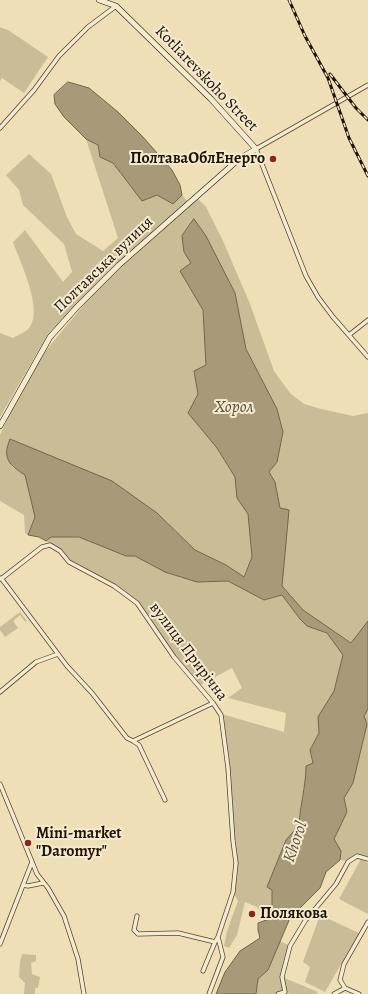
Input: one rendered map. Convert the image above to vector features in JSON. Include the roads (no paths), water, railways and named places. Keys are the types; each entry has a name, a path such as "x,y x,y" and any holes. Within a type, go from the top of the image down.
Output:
{"street":[{"name":"Kotliarevskoho Street","path":"100,0 116,6 211,99 256,149 306,276 321,302 368,357"},
{"path":"0,128 2,122 34,90 59,56 88,27 116,6"},
{"path":"256,149 368,85"},
{"name":"Полтавська вулиця","path":"0,426 50,337 77,307 131,254 240,159 256,149"},
{"path":"349,335 368,320"},
{"name":"вулиця Прирічна","path":"1,578 42,547 50,545 60,551 69,562 114,586 137,603 174,657 213,703 221,715 228,768 236,863 232,892 218,937 203,971"},
{"path":"1,578 67,666 92,693 127,738 139,745 165,800"},
{"path":"0,692 36,662 58,654"},
{"path":"133,741 213,703"},
{"path":"0,784 37,874 48,888 64,916 78,959 84,994"},
{"path":"286,992 282,977 290,946 305,921 336,884 348,862 357,856 368,859"},
{"path":"0,944 32,862"},
{"path":"23,885 28,886 43,883"},
{"path":"137,916 134,930 138,934 178,933 215,942"},
{"path":"358,994 345,988 340,980 344,964 368,922"},
{"path":"209,994 223,957 218,937"},
{"path":"334,994 345,988"},
{"path":"278,994 286,992 291,994"}],"water":[{"path":"68,82 89,88 118,112 143,137 172,170 180,185 182,195 173,204 157,195 142,201 113,163 100,157 98,145 86,139 64,117 55,104 54,95"},
{"name":"Хорол","path":"194,219 206,236 235,293 246,349 277,409 283,432 277,462 269,472 275,482 280,508 289,510 282,586 303,610 351,643 368,621 368,709 364,716 367,724 353,783 344,798 347,812 334,839 341,851 340,860 326,872 320,888 290,918 268,970 258,979 256,994 216,994 225,972 240,951 260,938 258,923 272,918 272,890 267,887 286,840 299,825 306,766 313,763 310,750 319,733 318,717 334,691 343,655 327,633 307,626 282,595 264,600 228,581 197,582 165,572 135,556 126,556 79,537 51,537 46,541 39,537 28,535 35,517 25,475 11,464 7,456 10,439 112,481 157,513 195,550 226,565 244,577 252,557 248,514 237,498 235,477 217,448 188,413 198,394 194,371 206,365 203,310 180,271 191,263 184,252 182,236"}],"railway":[{"path":"289,0 305,36 328,78 349,138 368,176"},
{"path":"330,74 356,108 368,120"}],"place":[{"name":"ПолтаваОблЕнерго","path":"273,159"},
{"name":"Mini-market \"Daromyr\"","path":"28,843"},
{"name":"Полякова","path":"252,914"}],"water label":[{"name":"Khorol","path":"296,842"}]}
